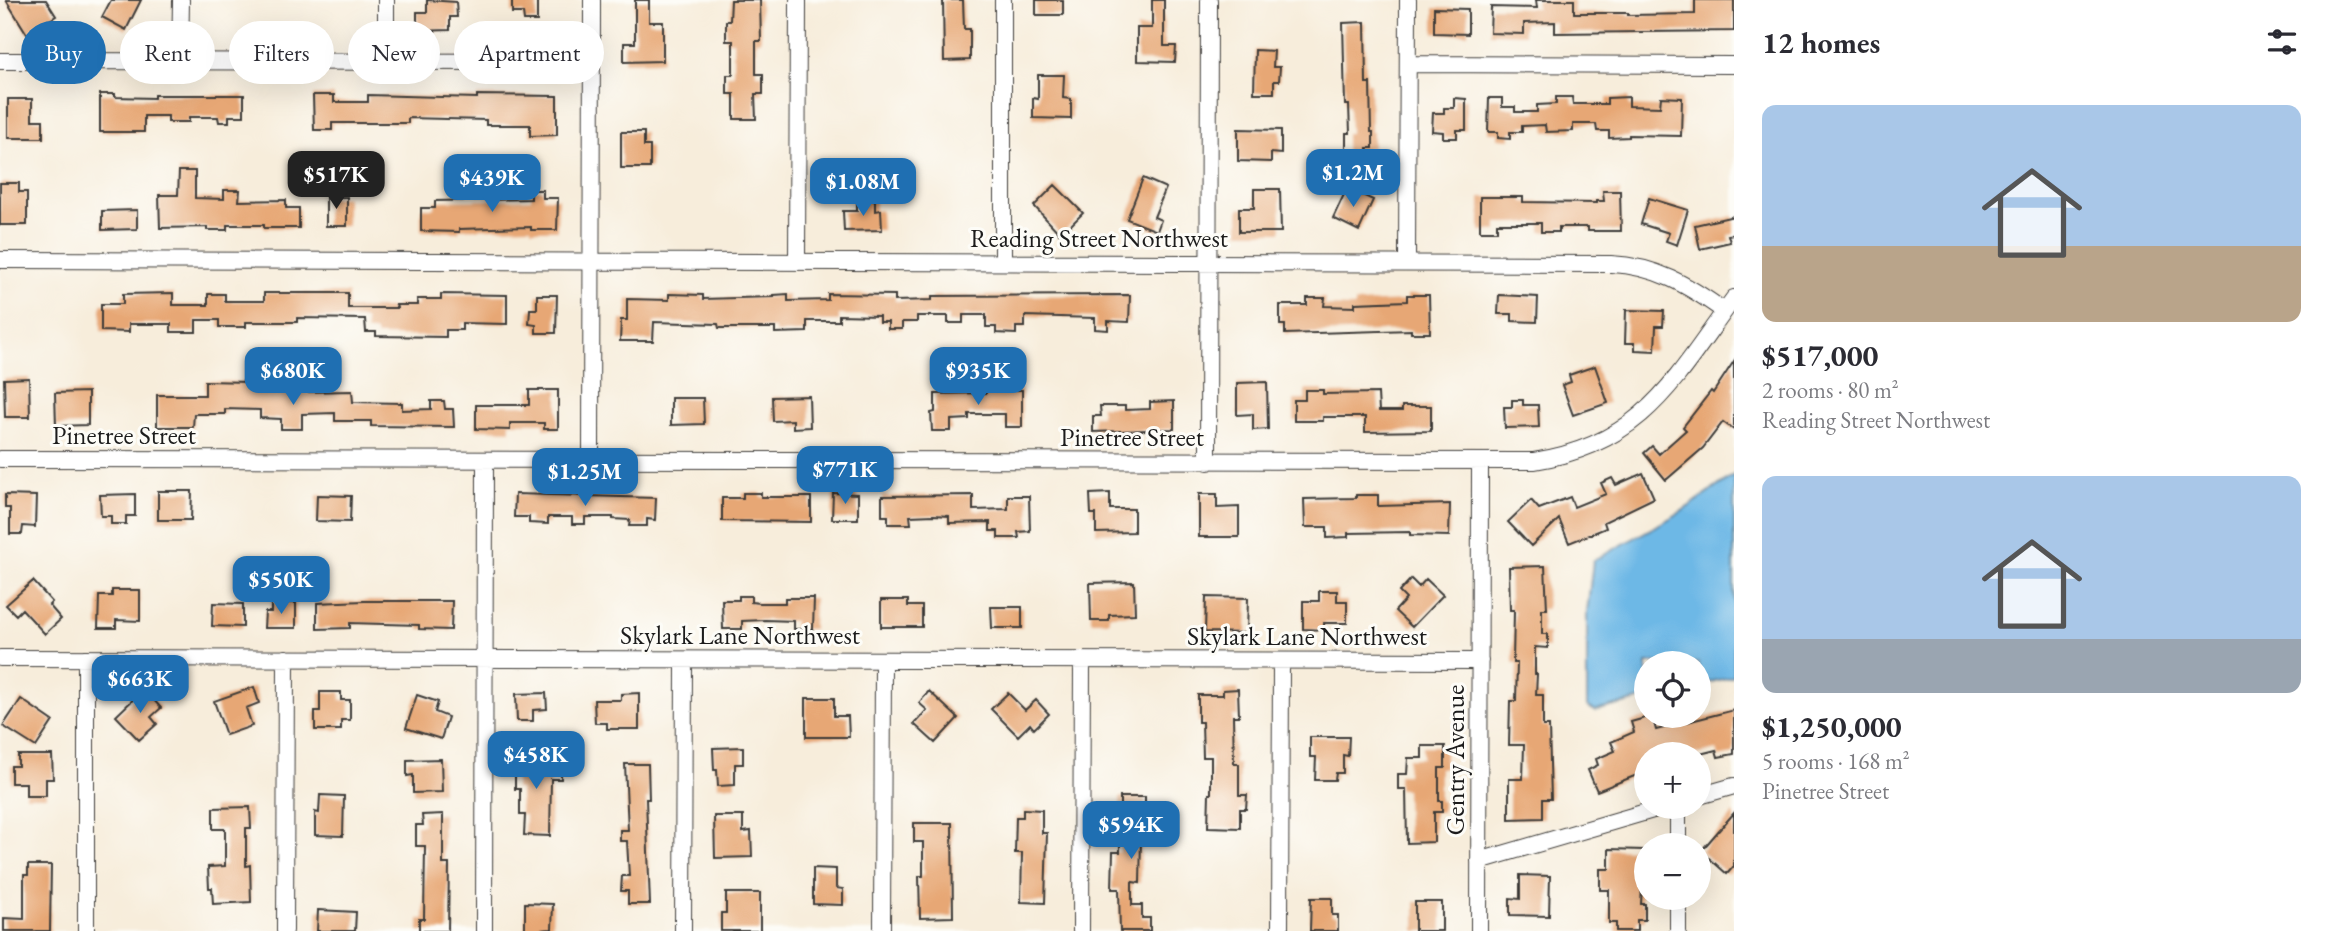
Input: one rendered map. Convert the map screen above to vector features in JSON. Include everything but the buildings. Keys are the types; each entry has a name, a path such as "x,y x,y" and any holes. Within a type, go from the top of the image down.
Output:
{"street":[{"path":"181,0 181,21"},
{"path":"386,0 386,21"},
{"path":"592,0 592,21"},
{"path":"797,262 798,0"},
{"path":"1003,0 1003,262"},
{"path":"1208,462 1209,0"},
{"path":"1408,0 1408,263"},
{"path":"0,61 120,61"},
{"path":"215,61 348,62"},
{"path":"1408,64 1734,65"},
{"path":"591,460 592,84"},
{"name":"Reading Street Northwest","path":"0,260 1629,265 1646,268 1680,281 1729,305"},
{"name":"Pinetree Street","path":"0,459 1534,461 1575,453 1613,436 1647,412 1729,305"},
{"path":"484,931 485,460"},
{"name":"Gentry Avenue","path":"1479,931 1480,462"},
{"name":"Skylark Lane Northwest","path":"0,658 1480,661"},
{"path":"86,658 86,931"},
{"path":"285,931 286,659"},
{"path":"683,931 684,660"},
{"path":"882,931 883,660"},
{"path":"1081,931 1082,660"},
{"path":"1280,931 1281,661"},
{"path":"1711,793 1734,786"},
{"path":"1479,861 1634,816"},
{"path":"1678,910 1678,931"}],"water":[{"path":"1734,475 1734,676 1711,682 1711,651 1634,651 1634,701 1595,711 1587,706 1587,612 1593,561 1681,512"}]}
